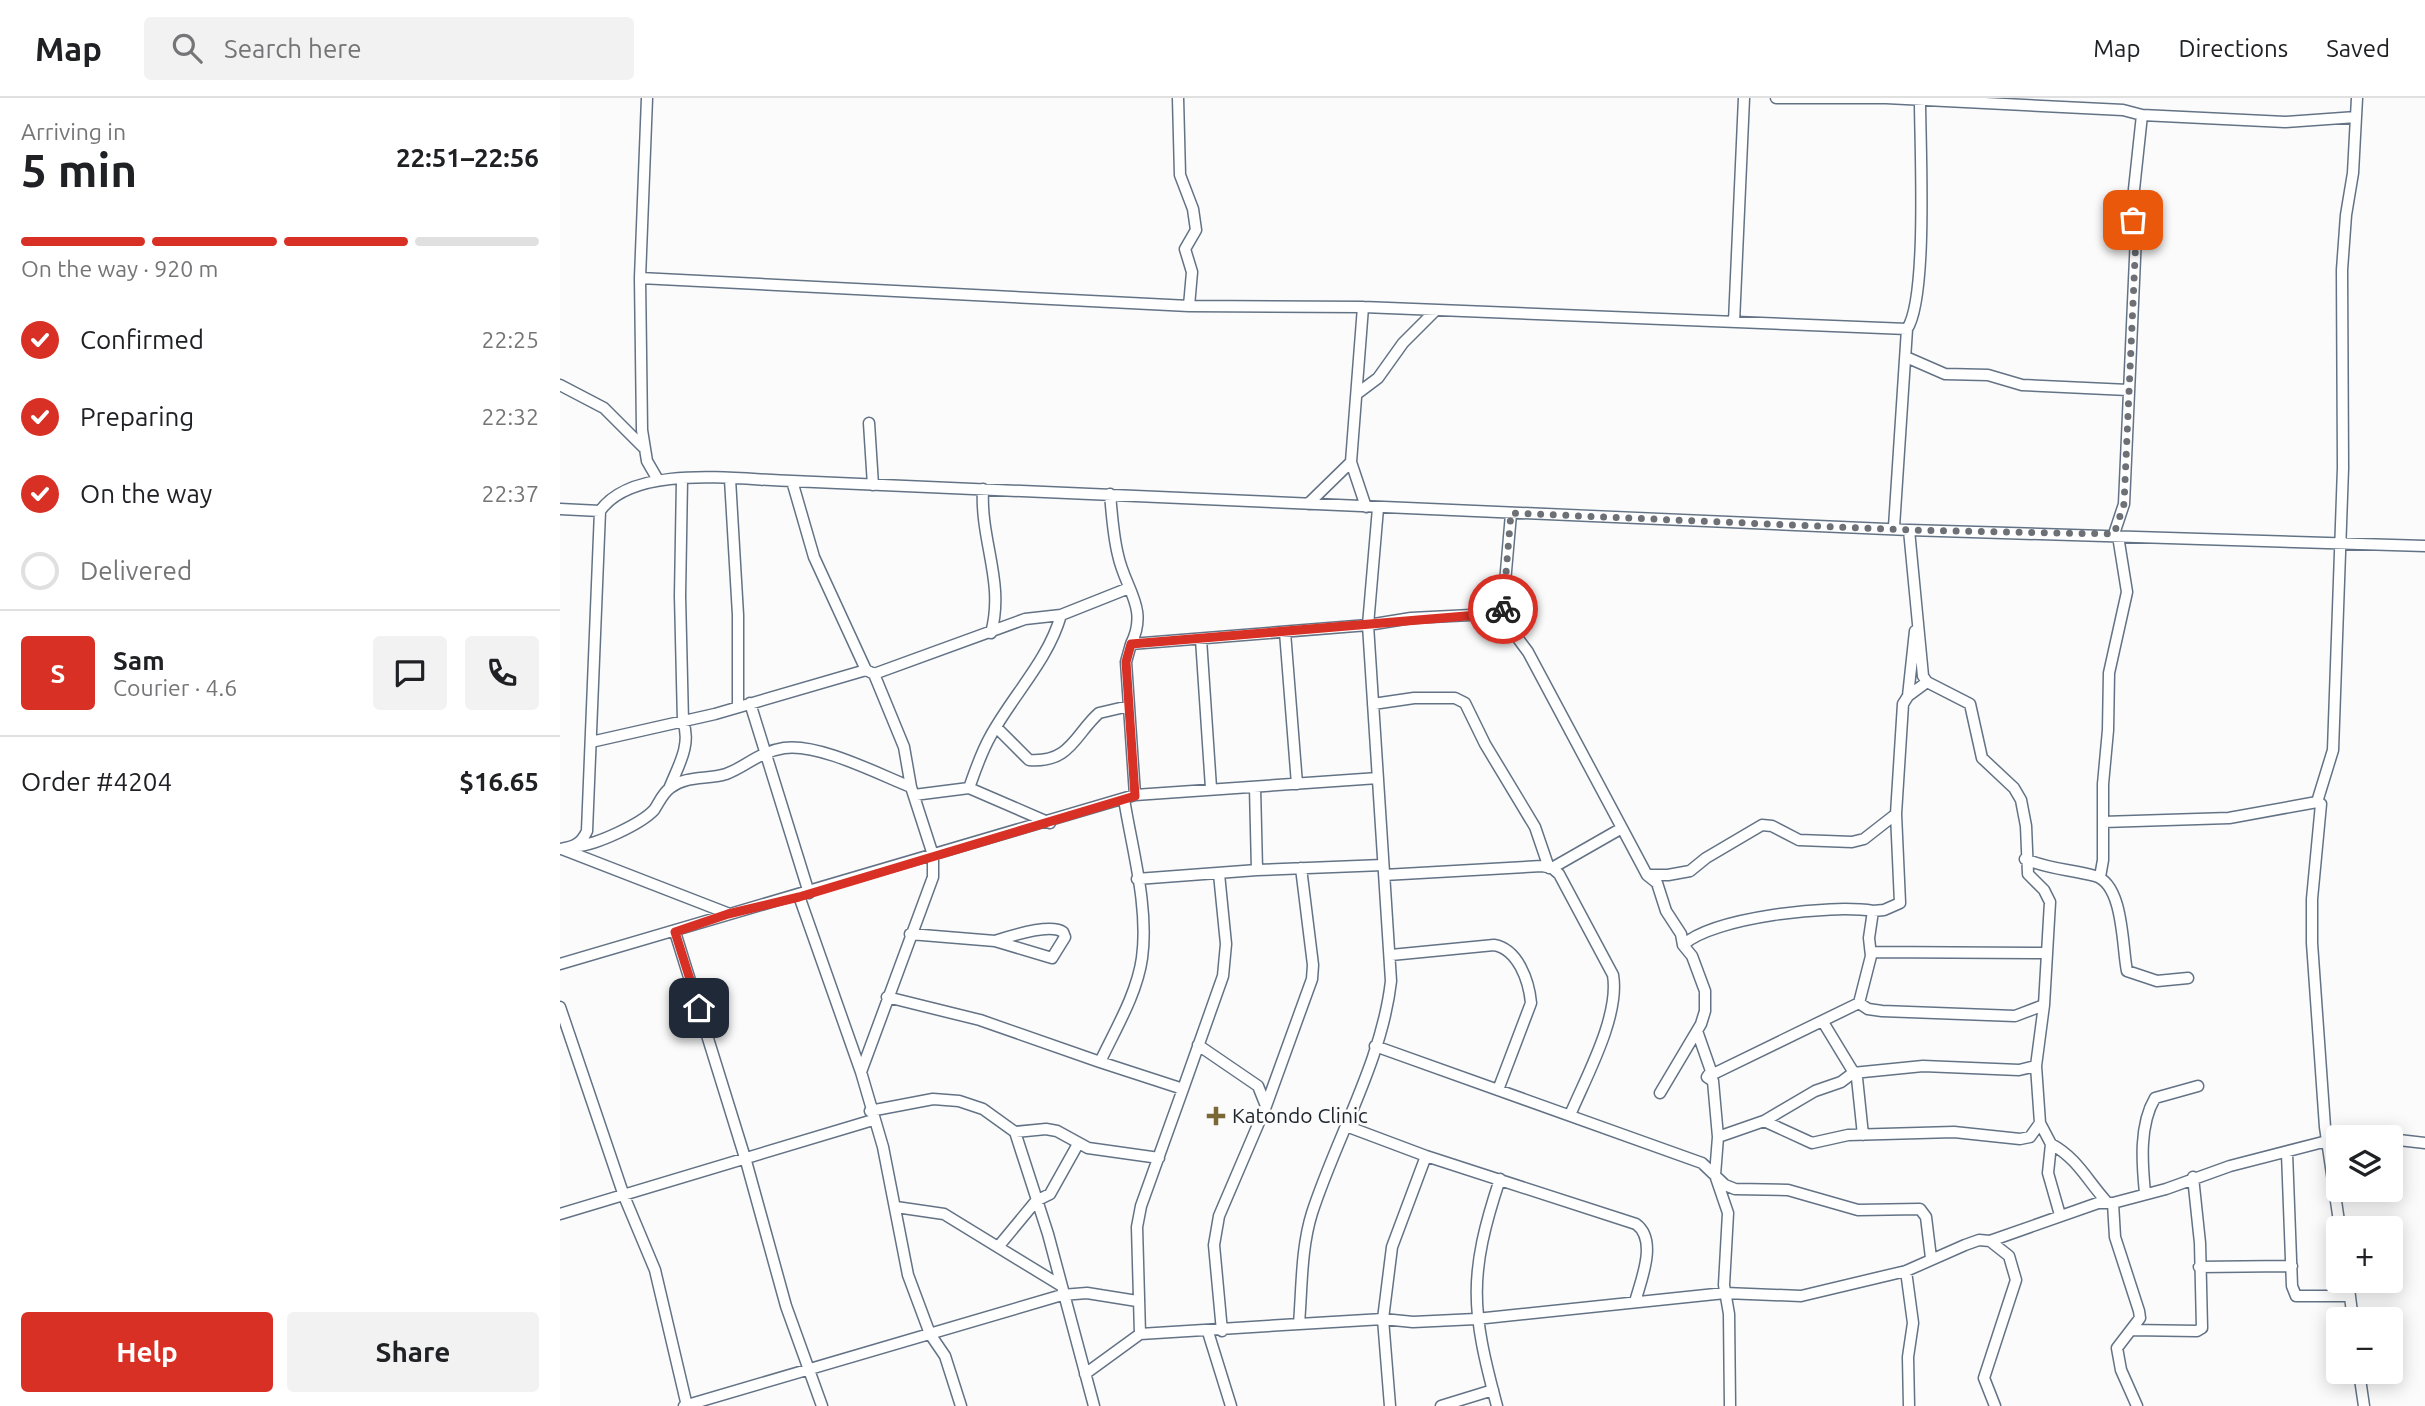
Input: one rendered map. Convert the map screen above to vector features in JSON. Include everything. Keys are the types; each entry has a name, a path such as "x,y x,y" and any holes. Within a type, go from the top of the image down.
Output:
{"street":[{"path":"647,98 640,278 643,447 646,461 657,480"},
{"path":"1178,98 1180,176 1193,209 1196,230 1185,249 1192,272 1189,306"},
{"path":"1734,322 1744,98"},
{"path":"1776,98 1886,98 1920,102 2123,110 2142,115 2285,122 2356,117"},
{"path":"2317,802 2333,750 2338,543 2343,468 2342,270 2357,98"},
{"path":"1894,527 1907,329 1914,315 1919,267 1920,102"},
{"path":"2100,877 2103,867 2109,673 2127,592 2116,535 2124,504 2136,236 2133,208 2142,115"},
{"path":"640,278 1189,306 1363,307 1907,329"},
{"path":"1363,307 1351,462 1366,507"},
{"path":"1358,393 1378,378 1403,343 1436,310"},
{"path":"1906,357 1945,374 1989,375 2022,385 2128,390"},
{"path":"560,384 604,408 643,447"},
{"path":"869,423 873,485"},
{"path":"1308,503 1351,462"},
{"path":"561,849 597,843 652,811 669,789 686,743 683,722 680,596 682,479"},
{"path":"730,479 738,615 738,707"},
{"path":"574,846 583,841 587,831 600,511 615,494 657,480 792,481 1378,508 1894,527 1909,530 2425,546"},
{"path":"792,481 814,557 900,735 913,791 933,855 933,877 861,1072"},
{"path":"983,489 982,525 993,571 997,611 991,633"},
{"path":"1100,1062 1136,983 1142,960 1143,940 1130,797 1126,662 1138,629 1136,604 1118,558 1110,495"},
{"path":"1299,1324 1305,1243 1312,1213 1388,1006 1391,955 1368,625 1378,508"},
{"path":"560,509 600,511"},
{"path":"1502,617 1511,513"},
{"path":"1909,530 1919,623 1920,663 1927,682 1970,704 1982,758 2014,788 2021,800 2026,827 2025,859 2028,874 2044,890 2050,902 2044,1005 2036,1066 2040,1123 2051,1144 2088,1174 2110,1202 2115,1237 2140,1318 2119,1343 2118,1355 2137,1406"},
{"path":"591,742 683,722 870,672 1012,624 1040,616 1061,615 1129,588"},
{"path":"997,611 1012,624"},
{"path":"1131,644 1151,640 1201,639 1368,625 1411,618 1490,614 1502,617 1528,652 1647,875 1657,883 1666,911 1681,934 1682,945 1692,956 1705,991 1705,1011 1697,1031 1660,1093"},
{"path":"969,788 996,727 1032,674 1057,629 1061,615"},
{"path":"1908,696 1912,639 1919,623"},
{"path":"1138,629 1151,640"},
{"path":"1285,632 1297,784"},
{"path":"1201,639 1211,788"},
{"path":"1682,945 1699,933 1786,912 1873,911 1900,903 1896,814 1903,704 1908,696 1927,682"},
{"path":"1373,704 1428,698 1455,698 1465,703 1485,744 1535,827 1551,868 1559,874 1612,975 1614,985 1611,1010 1570,1115"},
{"path":"750,703 768,753 804,895 886,1157 908,1275 930,1334 945,1356 961,1406"},
{"path":"996,727 1029,760 1038,760 1074,745 1098,713 1129,706"},
{"path":"669,789 689,778 723,775 754,757 784,748 809,750 913,791 969,788 1050,822"},
{"path":"560,964 675,932 728,914 804,895 1130,797 1211,788 1378,778"},
{"path":"1255,787 1257,870"},
{"path":"2103,822 2229,818 2321,803 2312,921 2330,1125"},
{"path":"1647,875 1668,876 1690,871 1706,858 1762,825 1772,826 1799,840 1852,842 1864,839 1896,814"},
{"path":"1137,879 1301,868 1551,868 1622,828"},
{"path":"561,849 728,914"},
{"path":"2025,859 2054,870 2100,877 2106,883 2120,912 2127,971 2157,981 2188,978"},
{"path":"1222,1331 1214,1256 1219,1216 1275,1084 1312,979 1313,965 1301,868"},
{"path":"1140,1334 1137,1227 1140,1206 1223,976 1226,959 1219,874"},
{"path":"1707,1077 1859,1003 1871,952 1870,929 1873,911"},
{"path":"910,934 995,941 1052,958 1065,937 1063,932 1056,929 1017,934 995,941"},
{"path":"675,932 746,1161 778,1280 822,1406"},
{"path":"1391,955 1494,945 1509,950 1515,957 1530,991 1531,1003 1498,1090"},
{"path":"1871,952 2046,953"},
{"path":"887,997 980,1020 1183,1089"},
{"path":"1859,1003 1868,1009 1882,1011 2015,1016 2044,1005"},
{"path":"560,1007 624,1196 655,1270 686,1406 810,1367 930,1334 1061,1290 1137,1301"},
{"path":"1822,1022 1859,1083 1863,1135"},
{"path":"1697,1031 1711,1071 1707,1077"},
{"path":"1198,1045 1258,1086 1266,1106"},
{"path":"1375,1046 1702,1163 1730,1187 1788,1190 1858,1210 1920,1209 1926,1217 1931,1258"},
{"path":"1718,1138 1764,1121 1815,1091 1841,1082 1853,1073 1873,1068 1932,1066 2020,1070 2036,1066"},
{"path":"1707,1077 1713,1081 1718,1138 1715,1175 1728,1213 1725,1293 1730,1314 1730,1406"},
{"path":"1258,1086 1275,1084"},
{"path":"2145,1193 2142,1167 2148,1110 2155,1098 2198,1086"},
{"path":"560,1214 746,1161 872,1115 933,1099 959,1101 983,1109 1015,1132 1094,1406"},
{"path":"1764,1121 1812,1143 1827,1137 1954,1132 2021,1139 2030,1137 2040,1123"},
{"path":"1346,1126 1426,1156 1642,1228 1647,1247 1635,1302"},
{"path":"1015,1132 1046,1129 1104,1151 1159,1158"},
{"path":"2403,1140 2425,1143"},
{"path":"998,1247 1036,1200 1050,1194 1077,1143"},
{"path":"1085,1374 1140,1334 1208,1332 1383,1319 1425,1322 1476,1319 1725,1293 1801,1296 1906,1271 1931,1258 1979,1240 1990,1241 2060,1215 2166,1189 2193,1177 2326,1143"},
{"path":"2051,1144 2048,1173 2060,1215"},
{"path":"2287,1153 2292,1266 2296,1296 2350,1296"},
{"path":"1390,1406 1383,1319 1392,1247 1426,1156"},
{"path":"2131,1330 2201,1331 2193,1177"},
{"path":"1497,1406 1476,1319 1476,1270 1500,1179"},
{"path":"896,1208 944,1214 1061,1290"},
{"path":"1990,1241 2009,1256 2016,1280 1984,1378 1995,1406"},
{"path":"2199,1267 2292,1266"},
{"path":"1906,1271 1913,1323 1908,1357 1909,1406"},
{"path":"2350,1293 2351,1307"},
{"path":"1208,1332 1231,1406"},
{"path":"2361,1384 2364,1406"},
{"path":"1441,1406 1493,1390"}],"way so far":[{"path":"1503,609 1511,513 1894,527 1909,530 2114,534 2124,504 2124,456 2136,236 2133,220"}],"place":[{"name":"Katondo Clinic","path":"1216,1116"}],"route":[{"path":"699,1008 675,932 728,914 799,897 1135,796 1126,662 1131,644 1151,640 1201,639 1368,625 1411,618 1490,614 1502,617 1503,609"}]}
